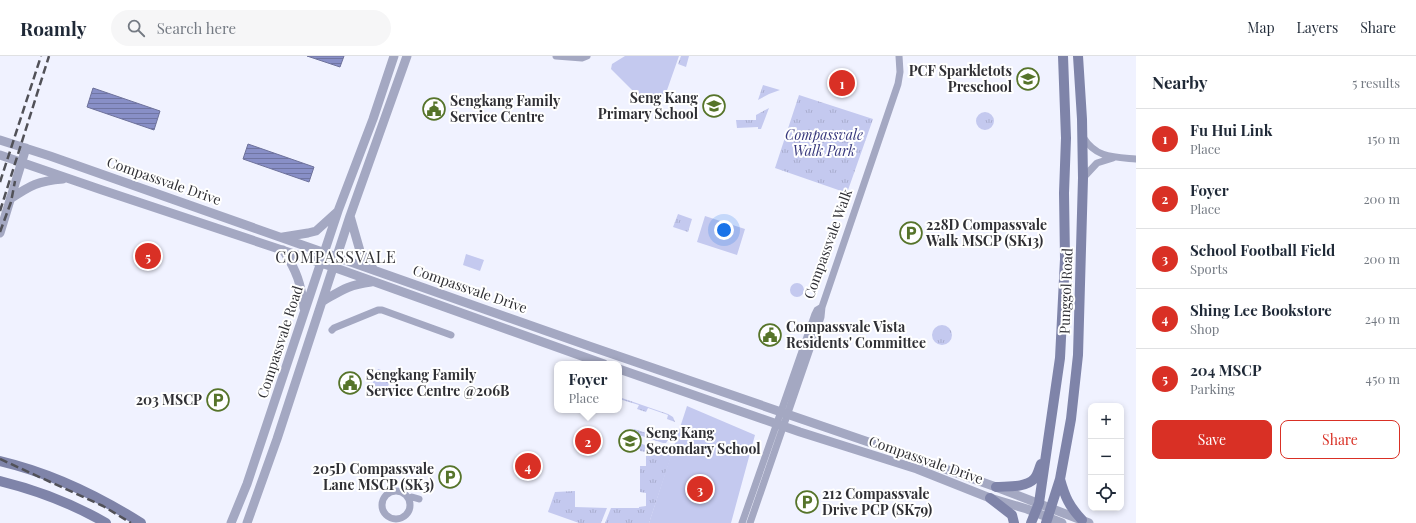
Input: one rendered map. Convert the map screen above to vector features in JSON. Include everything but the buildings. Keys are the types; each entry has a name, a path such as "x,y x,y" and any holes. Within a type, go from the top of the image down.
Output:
{"main road":[{"name":"Punggol Road","path":"1031,523 1037,508 1060,358 1065,258 1064,193 1066,138 1062,56"},
{"name":"Punggol Road","path":"1047,520 1060,479 1071,419 1078,355 1083,136 1078,56"},
{"path":"996,487 1015,486 1036,478 1047,449"},
{"path":"0,461 56,478 75,486 140,523"},
{"path":"1060,479 1064,494 1072,509 1085,522"},
{"path":"0,481 21,486 60,500 90,513 106,523"},
{"path":"990,498 1012,516 1014,523"}],"street":[{"name":"Compassvale Road","path":"247,523 268,466 350,216 391,105 407,56"},
{"path":"556,56 582,58 587,56"},
{"name":"Compassvale Walk","path":"776,439 815,314 817,310 822,307 898,84 900,72 899,56"},
{"name":"Compassvale Road","path":"232,523 247,484 338,211 373,120 393,58"},
{"path":"1083,136 1090,147 1097,152 1117,157 1136,159"},
{"path":"0,155 2,140"},
{"name":"Compassvale Drive","path":"2,140 996,487 1037,508 1047,520 1062,523"},
{"path":"0,233 26,148"},
{"name":"Compassvale Drive","path":"0,155 334,267 596,361"},
{"path":"1083,178 1097,163 1108,158 1117,157"},
{"path":"10,199 30,186 45,180 68,179"},
{"path":"280,237 316,231 338,211"},
{"path":"350,216 360,251 374,270"},
{"path":"283,250 293,264 297,273 305,311"},
{"path":"323,301 346,287 373,282"},
{"path":"332,330 378,310 382,310 451,335"},
{"name":"Compassvale Drive","path":"622,370 780,425 917,469 990,498 1037,508 1052,508 1085,522"},
{"path":"742,523 776,439"},
{"path":"750,523 776,439"},
{"path":"410,496 419,499"}],"green space":[{"path":"625,56 679,56 666,93 649,96 640,95 634,92 611,69 612,64"},
{"path":"681,56 689,56 686,67 678,64"},
{"path":"763,85 780,90 758,100"},
{"name":"Compassvale Walk Park","path":"799,95 873,119 847,193 775,168"},
{"path":"769,108 761,129 758,129 758,127 737,128 736,120 756,120 756,115"},
{"path":"985,112 991,115 994,121 991,127 985,130 979,127 976,121 979,115"},
{"path":"678,214 692,219 688,232 673,227"},
{"path":"705,216 745,229 737,255 697,242"},
{"path":"466,254 484,260 480,271 463,265"},
{"path":"794,283 800,283 804,287 804,293 800,297 794,297 790,293 790,287"},
{"path":"942,325 949,328 952,335 949,342 942,345 935,342 932,335 935,328"},
{"path":"378,369 393,374 388,386 385,389 372,385"},
{"path":"622,398 668,414 673,417 675,422 667,419 668,415 648,408 646,412 637,409 639,405 622,400"},
{"path":"687,406 755,435 731,523 649,523"},
{"path":"634,429 668,440 666,443 663,443 633,433"},
{"path":"630,440 672,454 649,523 605,523 611,508 639,508 646,506 646,493 640,492 640,466 646,466 646,452 640,451 640,449 627,449"},
{"path":"575,491 575,507 607,508 601,523 579,523 548,512 555,492"}],"shaded area":[{"path":"307,56 344,56 340,67"},
{"path":"93,88 160,111 154,130 87,107"},
{"path":"248,144 314,167 309,182 243,159"}],"railway":[{"path":"0,182 41,56"},
{"path":"0,211 49,56"},
{"path":"0,232 11,202 15,181"},
{"path":"0,459 103,506 131,523"}],"place":[{"name":"PCF Sparkletots Preschool","path":"1028,79"},
{"name":"Fu Hui Link","path":"842,83"},
{"name":"Seng Kang Primary School","path":"714,106"},
{"name":"Sengkang Family Service Centre","path":"434,109"},
{"name":"228D Compassvale Walk MSCP (SK13)","path":"911,233"},
{"name":"204 MSCP","path":"148,256"},
{"name":"Compassvale Vista Residents' Committee","path":"770,335"},
{"name":"Sengkang Family Service Centre @206B","path":"350,383"},
{"name":"203 MSCP","path":"218,400"},
{"name":"Foyer","path":"588,441"},
{"name":"Seng Kang Secondary School","path":"630,441"},
{"name":"Shing Lee Bookstore","path":"528,466"},
{"name":"205D Compassvale Lane MSCP (SK3)","path":"450,477"},
{"name":"School Football Field","path":"700,489"},
{"name":"212 Compassvale Drive PCP (SK79)","path":"807,502"}],"district":[{"name":"COMPASSVALE","path":"336,257"}]}
